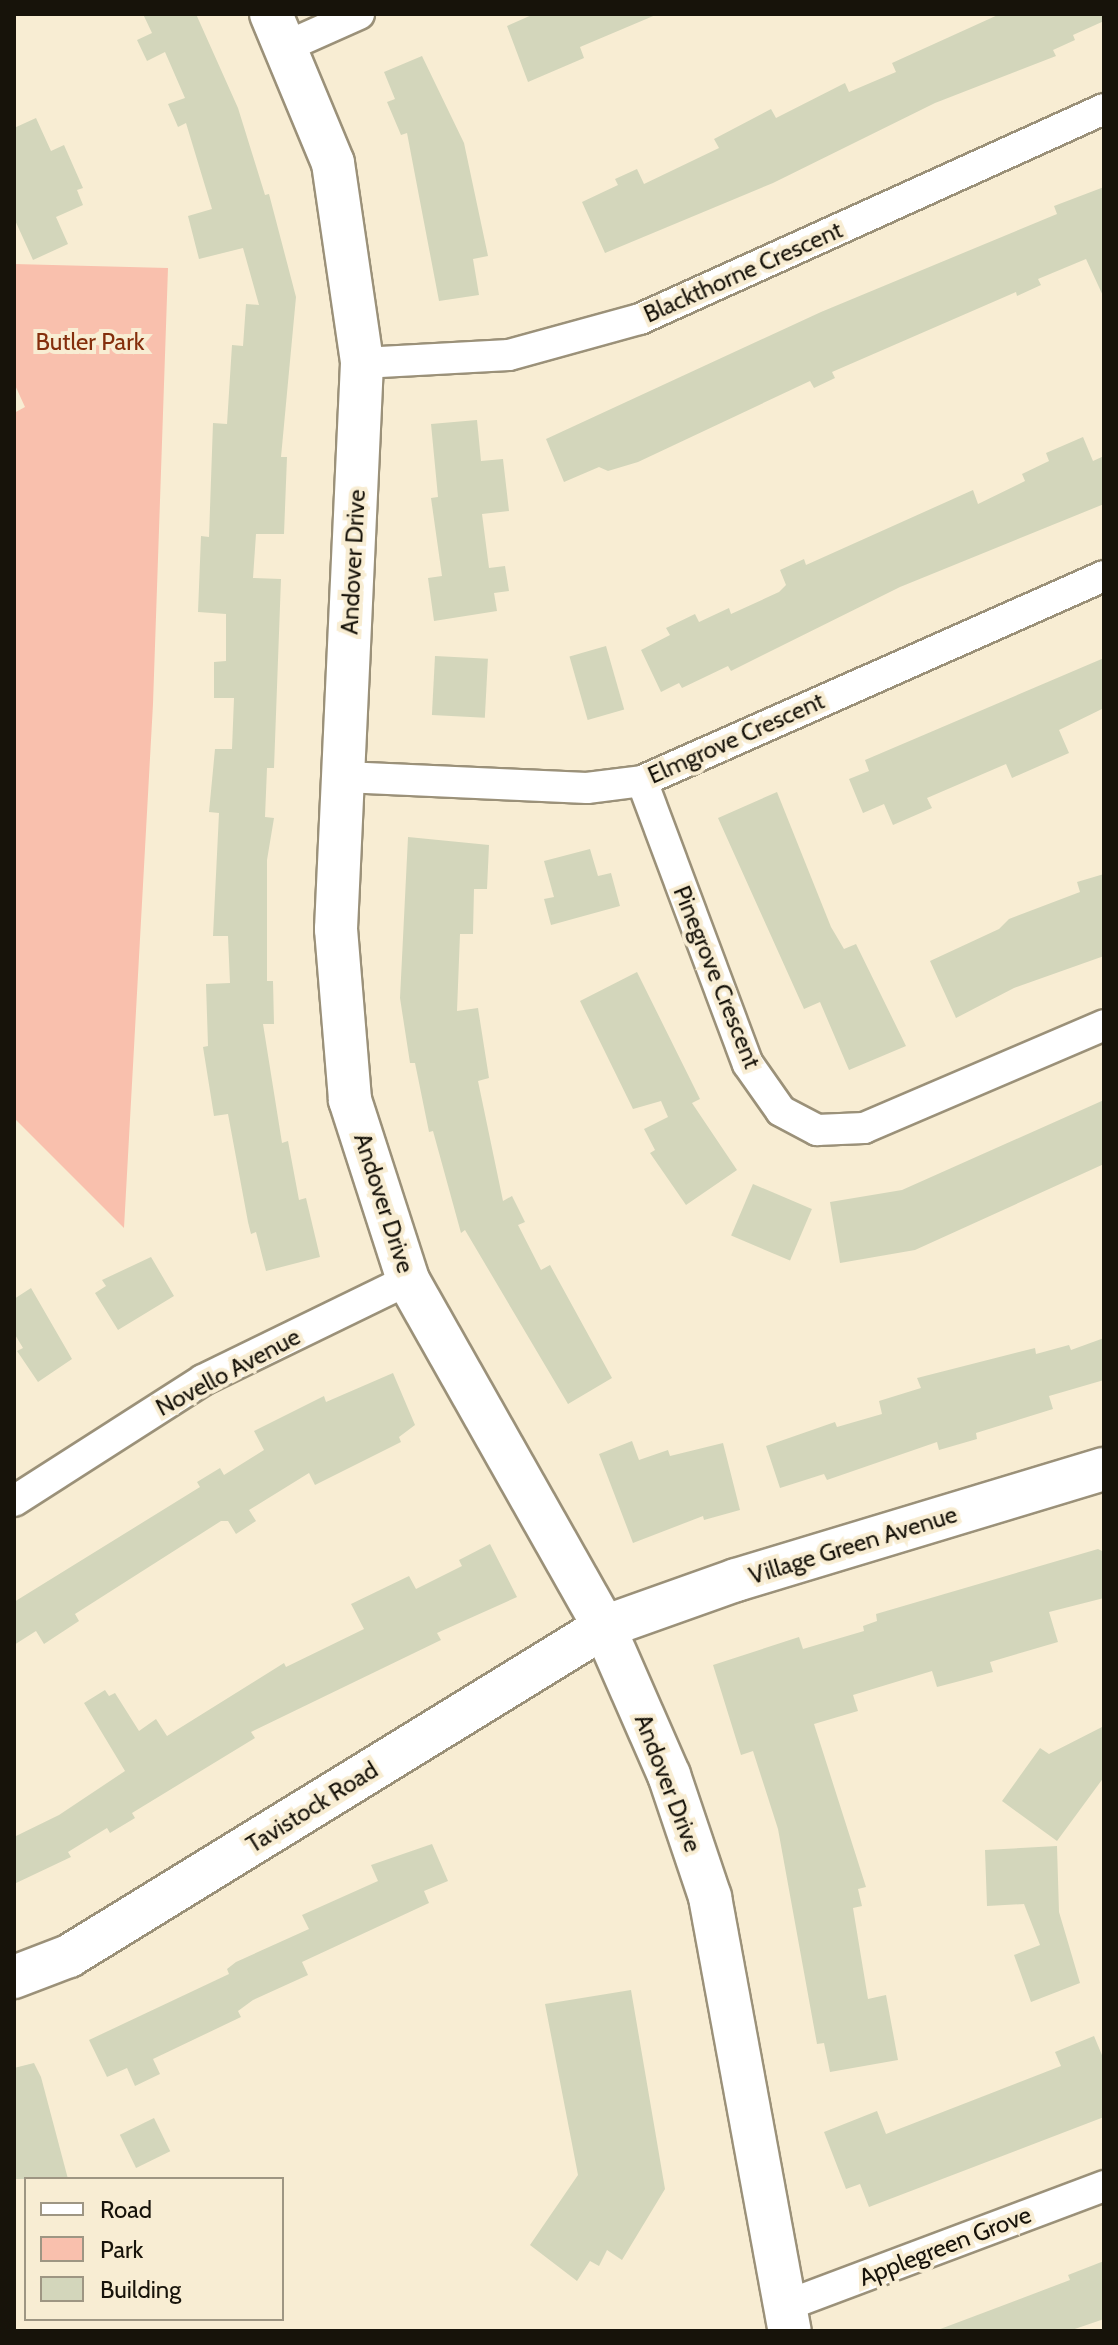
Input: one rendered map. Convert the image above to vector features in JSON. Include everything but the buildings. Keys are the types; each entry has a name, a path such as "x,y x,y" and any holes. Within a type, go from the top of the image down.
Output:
{"street":[{"path":"278,30 359,14"},
{"name":"Andover Drive","path":"278,30 333,163 362,363 336,929 350,1100 408,1280 604,1627 669,1775 710,1897 787,2319"},
{"name":"Blackthorne Crescent","path":"362,363 509,355 640,319 1104,109"},
{"name":"Elmgrove Crescent","path":"344,777 587,788 642,781 1104,576"},
{"name":"Pinegrove Crescent","path":"642,781 748,1064 781,1111 817,1130 864,1128 1104,1025"},
{"name":"Novello Avenue","path":"17,1492 203,1380 408,1280"},
{"name":"Village Green Avenue","path":"604,1627 736,1580 1104,1469"},
{"name":"Tavistock Road","path":"14,1977 69,1956 604,1627"},
{"name":"Applegreen Grove","path":"787,2319 1104,2186"}],"green space":[{"name":"Butler Park","path":"14,264 168,268 153,704 124,1228 14,1118 14,413 25,407 14,383"}]}
